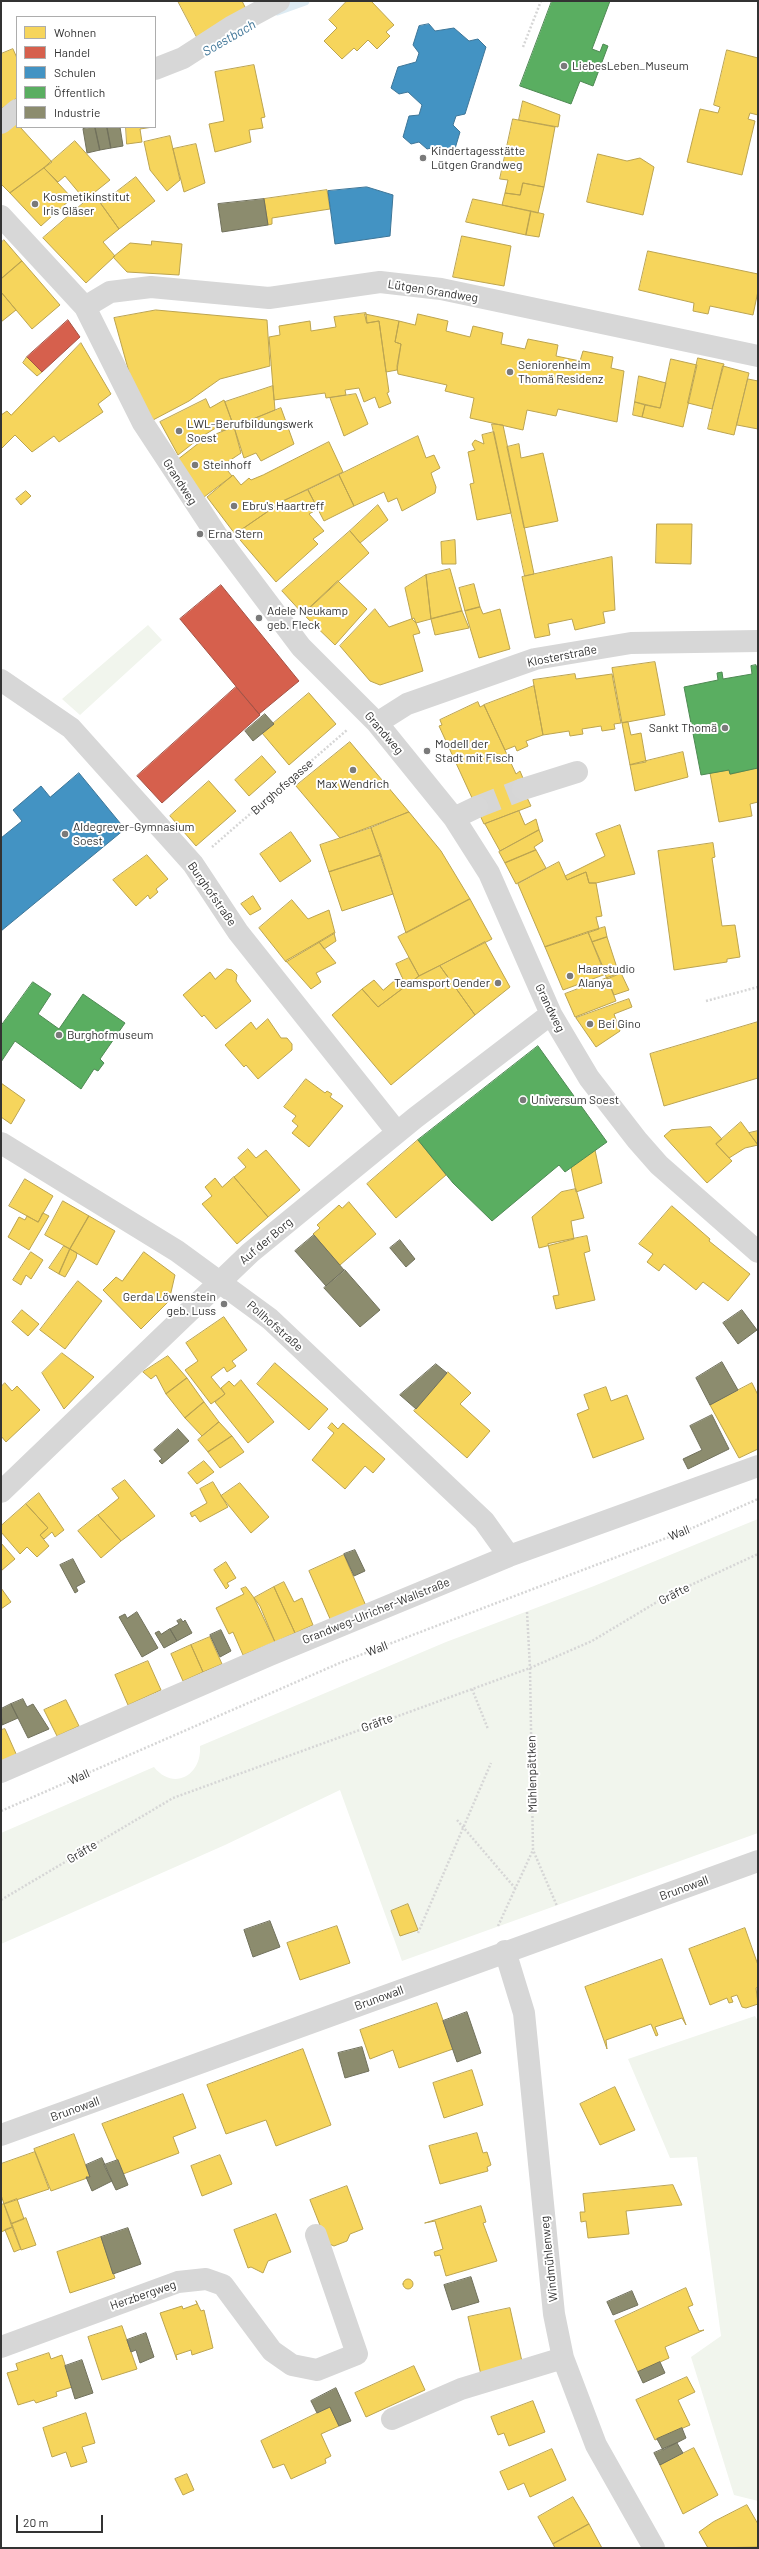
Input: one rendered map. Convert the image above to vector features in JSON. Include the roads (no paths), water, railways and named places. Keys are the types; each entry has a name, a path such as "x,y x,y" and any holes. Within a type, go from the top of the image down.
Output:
{"street":[{"path":"156,69 183,58 231,27 279,1"},
{"path":"1,123 16,111"},
{"name":"Grandweg","path":"1,216 85,307 143,424 195,504 301,647 377,724 454,818 489,873 551,1014 589,1078 637,1140 659,1164 758,1252"},
{"name":"Lütgen Grandweg","path":"85,307 110,292 152,287 269,298 380,282 441,290 758,356"},
{"name":"Klosterstraße","path":"377,724 407,704 535,660 631,643 758,641"},
{"name":"Burghofstraße","path":"1,680 71,728 193,864 238,932 397,1132"},
{"path":"523,790 577,772"},
{"path":"454,818 477,807"},
{"name":"Auf der Borg","path":"1,1492 250,1253 397,1132 551,1014"},
{"name":"Pollhofstraße","path":"1,1143 177,1251 221,1281 270,1319 484,1521 509,1556"},
{"name":"Grandweg-Ulricher-Wallstraße","path":"1,1772 270,1655 509,1556 758,1466"},
{"name":"Brunowall","path":"1,2136 505,1951 566,1931 758,1861"},
{"name":"Windmühlenweg","path":"505,1951 524,2013 554,2314 563,2358 596,2445 654,2548"},
{"name":"Herzbergweg","path":"1,2346 178,2282 206,2279 223,2285 272,2351 292,2365 317,2370 357,2354 316,2235"},
{"path":"392,2419 461,2389 563,2358"}],"waterway":[{"name":"Soestbach","path":"277,11 305,1"}],"tunnel":[{"path":"477,807 523,789"}],"place":[{"name":"LiebesLeben_Museum","path":"564,66"},
{"name":"Kindertagesstätte Lütgen Grandweg","path":"423,158"},
{"name":"Kosmetikinstitut Iris Gläser","path":"35,204"},
{"name":"Seniorenheim Thomä Residenz","path":"510,372"},
{"name":"LWL-Berufbildungswerk Soest","path":"179,431"},
{"name":"Steinhoff","path":"195,465"},
{"name":"Ebru's Haartreff","path":"234,506"},
{"name":"Erna Stern","path":"200,534"},
{"name":"Adele Neukamp geb. Fleck","path":"259,618"},
{"name":"Sankt Thomä","path":"725,728"},
{"name":"Modell der Stadt mit Fisch","path":"427,751"},
{"name":"Max Wendrich","path":"353,770"},
{"name":"Aldegrever-Gymnasium Soest","path":"65,834"},
{"name":"Haarstudio Alanya","path":"570,976"},
{"name":"Teamsport Oender","path":"498,983"},
{"name":"Bei Gino","path":"590,1024"},
{"name":"Burghofmuseum","path":"59,1035"},
{"name":"Universum Soest","path":"523,1100"},
{"name":"Gerda Löwenstein geb. Luss","path":"224,1304"}]}
